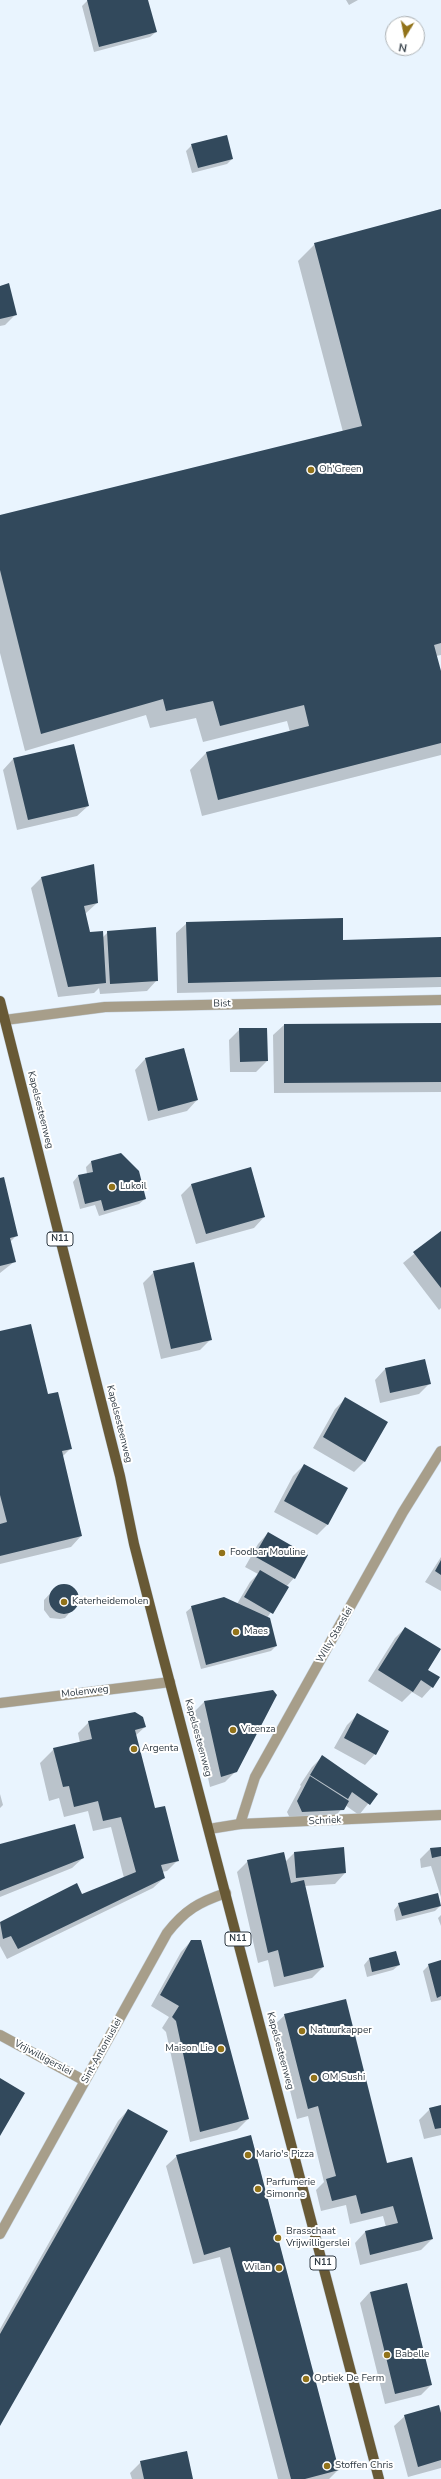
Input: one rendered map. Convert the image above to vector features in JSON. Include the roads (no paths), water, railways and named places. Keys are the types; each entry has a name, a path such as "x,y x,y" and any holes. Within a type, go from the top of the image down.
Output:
{"main road":[{"name":"Kapelsesteenweg","path":"0,1001 170,1682 379,2479"}],"street":[{"name":"Bist","path":"5,1020 105,1007 441,1000"},
{"name":"Willy Staeslei","path":"240,1824 255,1777 404,1512 441,1451"},
{"name":"Molenweg","path":"0,1703 170,1682"},
{"name":"Schriek","path":"209,1829 240,1824 441,1816"},
{"name":"Sint-Antoniuslei","path":"0,2234 167,1933 180,1916 200,1902 226,1893"},
{"name":"Vrijwilligerslei","path":"0,2035 85,2081"}],"place":[{"name":"Oh'Green","path":"311,470"},
{"name":"Lukoil","path":"112,1187"},
{"name":"Foodbar Mouline","path":"222,1553"},
{"name":"Katerheidemolen","path":"64,1602"},
{"name":"Maes","path":"236,1632"},
{"name":"Vicenza","path":"233,1730"},
{"name":"Argenta","path":"134,1749"},
{"name":"Natuurkapper","path":"302,2031"},
{"name":"Maison Lie","path":"221,2049"},
{"name":"OM Sushi","path":"314,2078"},
{"name":"Mario's Pizza","path":"248,2155"},
{"name":"Parfumerie Simonne","path":"258,2189"},
{"name":"Brasschaat Vrijwilligerslei","path":"278,2238"},
{"name":"Wilan","path":"279,2268"},
{"name":"Babelle","path":"387,2355"},
{"name":"Optiek De Ferm","path":"306,2379"},
{"name":"Stoffen Chris","path":"327,2466"}]}
